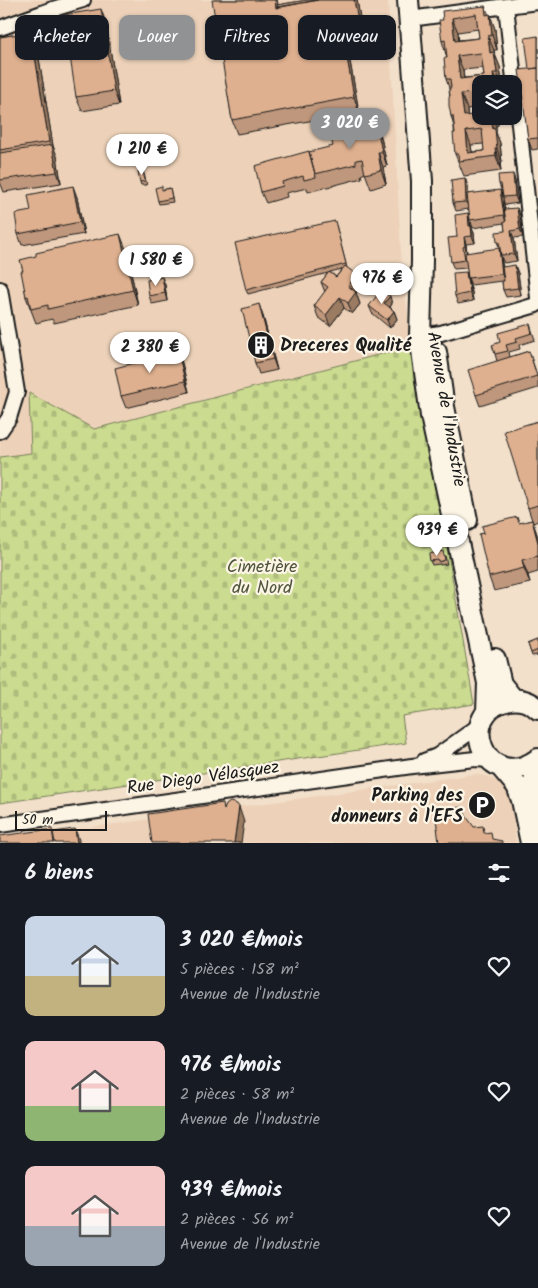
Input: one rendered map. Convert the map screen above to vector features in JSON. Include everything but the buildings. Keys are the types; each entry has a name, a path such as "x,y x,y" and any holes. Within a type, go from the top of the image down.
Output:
{"street":[{"path":"0,28 83,0"},
{"path":"409,10 506,6 538,2"},
{"path":"427,335 441,333 536,305 538,299 506,6"},
{"name":"Avenue de l'Industrie","path":"409,10 422,181 422,261 431,416 449,464 498,673 508,694 529,702"},
{"path":"0,289 17,392 9,418 0,431"},
{"name":"Avenue de l'Industrie","path":"449,464 488,684 484,719 479,734 480,744 484,752 517,786 522,800 531,843"},
{"path":"484,719 495,705 504,701 529,702"},
{"name":"Rue Diego Vélasquez","path":"412,766 437,756 484,719"},
{"name":"Rue Diego Vélasquez","path":"0,825 412,766 475,759 495,763"},
{"path":"495,763 510,769 530,765 538,760"},
{"path":"538,760 532,798 538,826"}],"shaded area":[{"path":"0,0 388,0 389,15 298,15 298,60 391,60 402,270 412,346 93,429 30,393 31,453 0,457"},
{"path":"476,774 499,781 507,789 512,803 516,843 0,843 0,838"}],"green space":[{"name":"Cimetière du Nord","path":"412,346 474,704 402,716 406,743 0,803 0,457 31,453 29,393 94,429"}],"place":[{"name":"Dreceres Qualité","path":"261,345"},
{"name":"Parking des donneurs à l'EFS","path":"482,805"}]}
